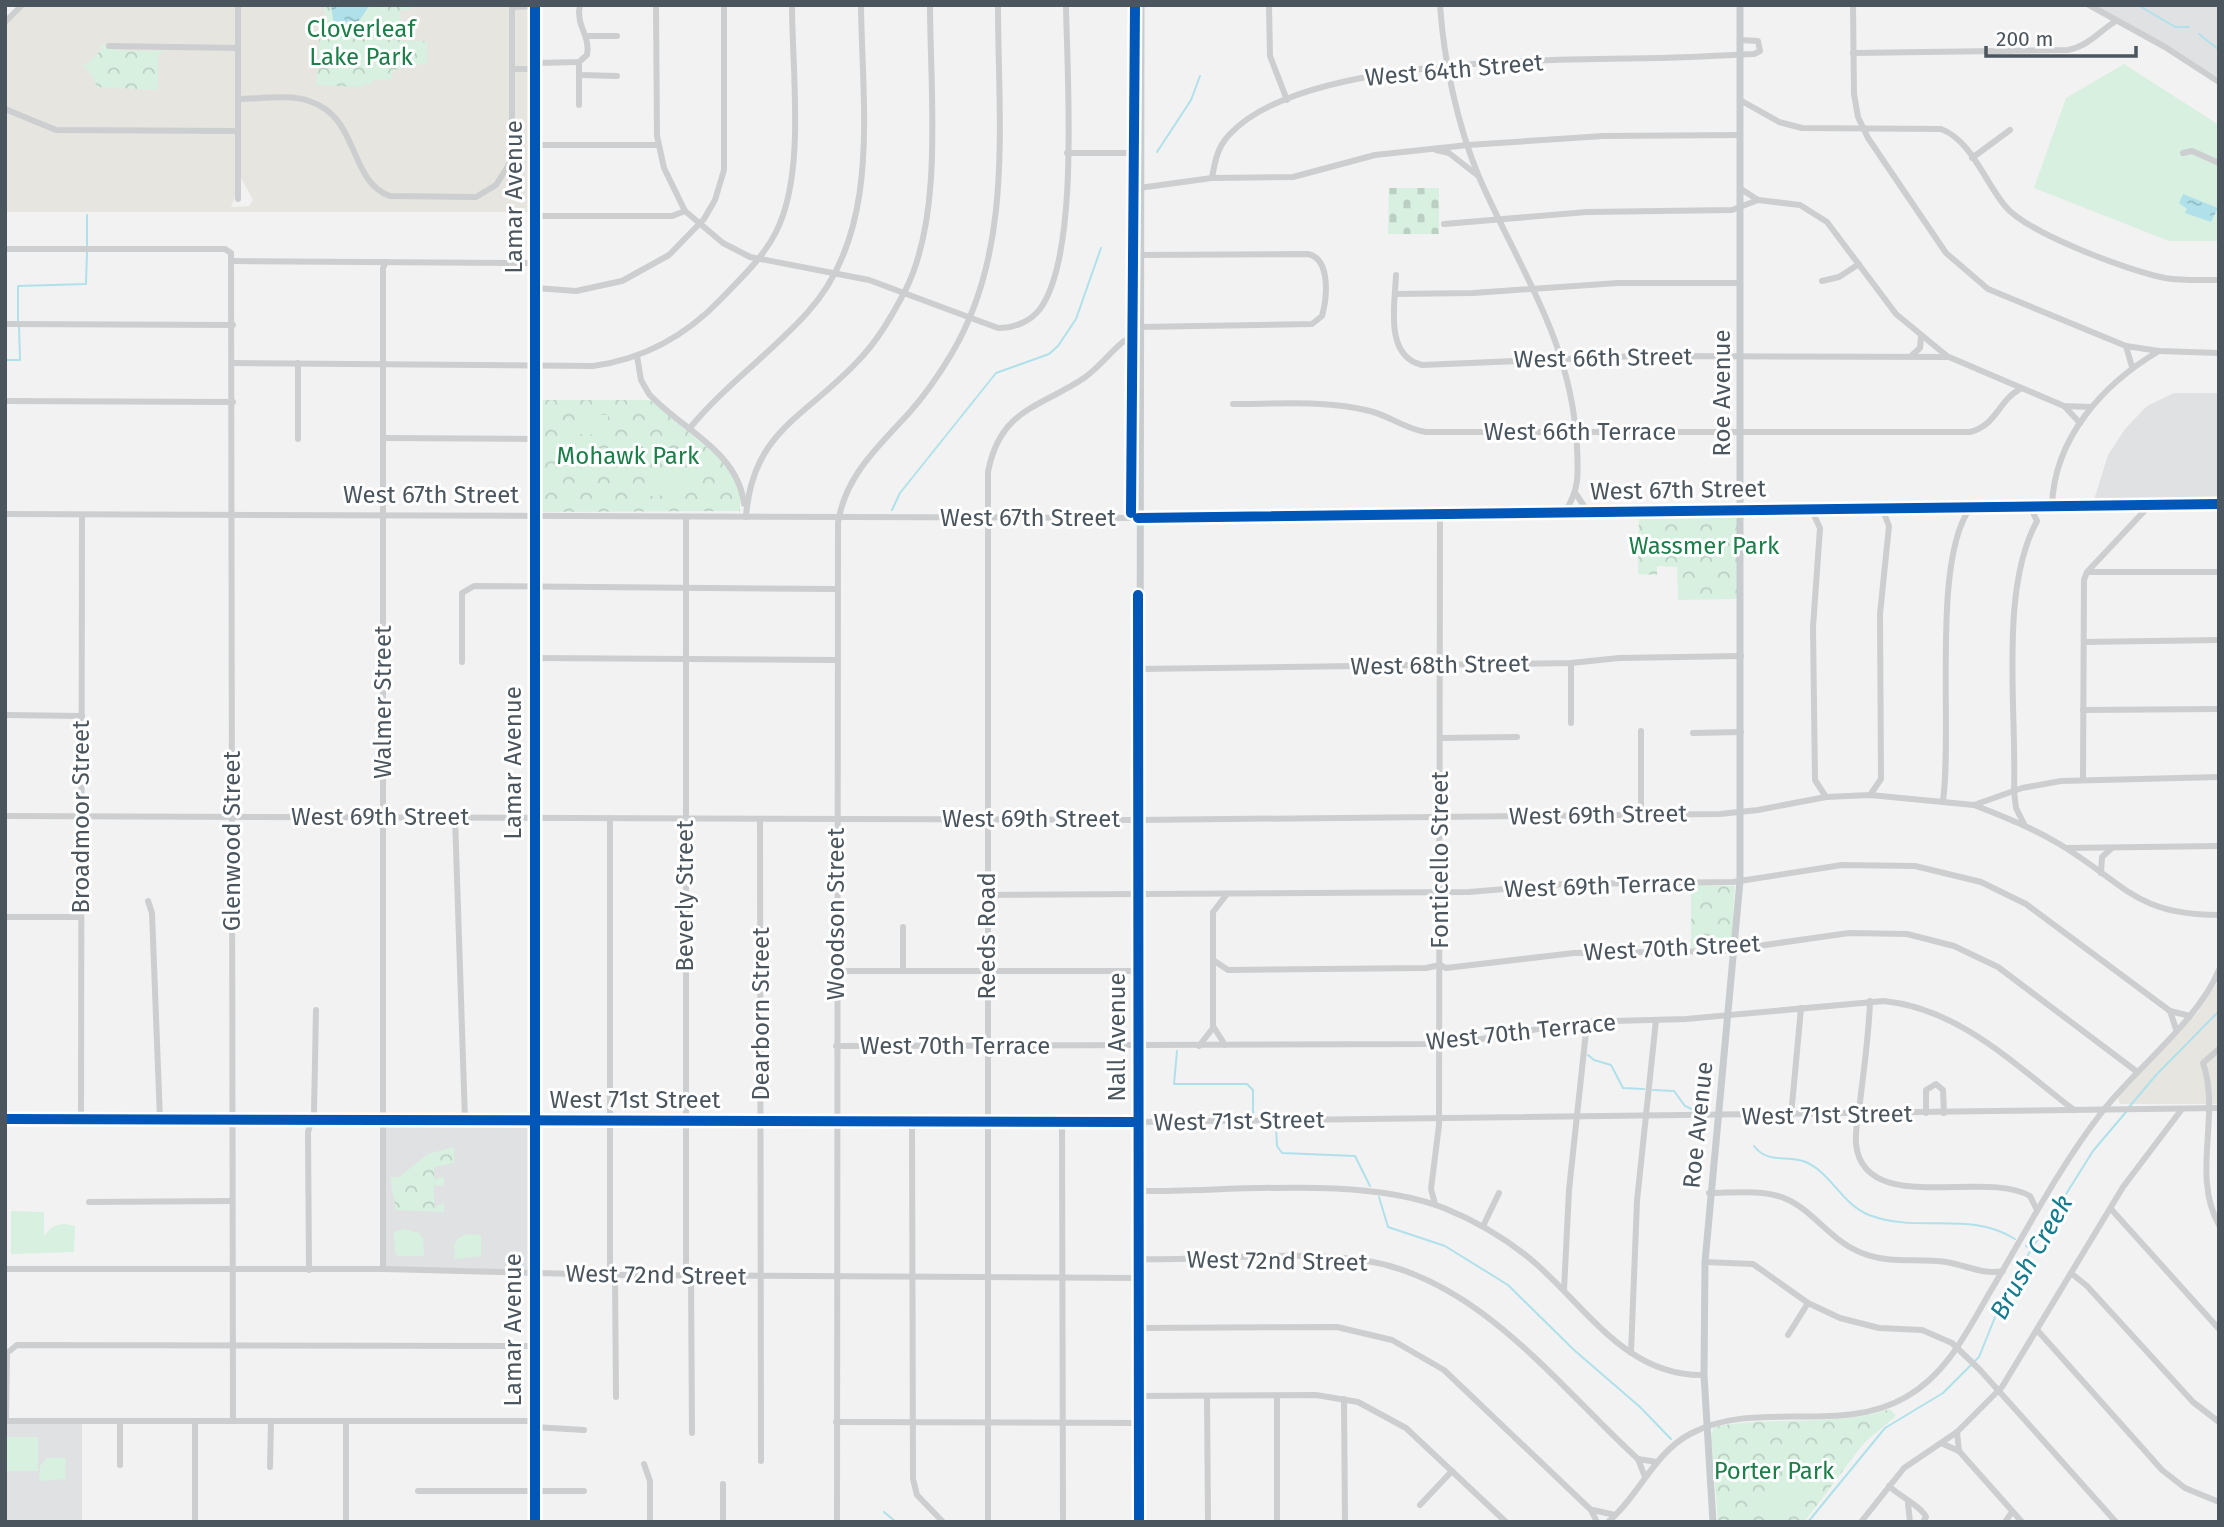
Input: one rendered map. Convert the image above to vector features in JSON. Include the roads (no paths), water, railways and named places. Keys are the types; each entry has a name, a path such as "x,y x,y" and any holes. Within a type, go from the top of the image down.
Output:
{"main road":[{"name":"Nall Avenue","path":"1139,1522 1138,669 1141,5"},
{"name":"Roe Avenue","path":"1713,1522 1704,1375 1706,1262 1740,881 1740,5"}],"street":[{"path":"5,22 22,5"},
{"path":"238,5 238,199"},
{"path":"512,69 579,62 587,55 586,36 579,23 580,5"},
{"path":"656,5 658,145 664,168 685,211 700,225 723,243 759,258 835,273 905,291 969,319 991,327 1004,328 1023,323 1041,308 1051,288 1063,240 1067,153 1066,5"},
{"path":"536,288 576,290 622,281 669,255 700,225 715,200 724,170 724,5"},
{"path":"232,363 593,366 637,356 692,327 759,258 783,218 792,178 792,5"},
{"path":"689,429 718,394 809,311 835,273 852,233 860,195 861,5"},
{"path":"746,517 750,480 763,455 779,433 840,379 872,345 905,291 919,254 929,204 930,5"},
{"name":"Woodson Street","path":"836,1522 836,589 839,517 843,499 856,473 925,394 952,354 969,319 988,265 997,206 998,5"},
{"path":"1269,5 1270,56 1287,100"},
{"path":"1440,5 1448,68 1479,177 1535,288 1562,358 1576,432 1576,494 1588,512"},
{"path":"1853,5 1854,94 1863,127 1938,242 1967,274 2000,296 2126,346 2159,351 2219,352"},
{"path":"2089,5 2147,36 2219,82"},
{"path":"238,99 307,100 328,112 346,130 371,186 380,193 390,196 476,197 496,185 512,156 512,7 535,6"},
{"name":"Lamar Avenue","path":"535,6 535,1522"},
{"path":"2098,12 2102,29"},
{"path":"1853,53 2068,50 2092,41 2102,29 2116,21"},
{"path":"586,36 617,36"},
{"path":"1740,40 1756,41 1760,47 1758,53 1740,55"},
{"path":"109,46 238,48"},
{"name":"West 64th Street","path":"1212,178 1218,151 1230,134 1257,113 1287,100 1356,78 1559,60 1740,55"},
{"path":"579,62 579,105"},
{"path":"580,75 617,76"},
{"path":"1740,100 1791,126 1941,129 1956,137 2006,208 2040,231 2152,275 2180,280 2219,280"},
{"path":"5,109 56,130 238,131"},
{"path":"1740,117 1759,111"},
{"path":"1972,158 2010,130"},
{"path":"1139,188 1212,178 1293,177 1375,155 1468,145 1603,136 1740,135"},
{"path":"535,145 658,145"},
{"path":"1431,149 1449,153 1479,177"},
{"path":"2183,153 2192,151 2219,163"},
{"path":"1067,153 1139,153"},
{"path":"1741,189 1758,200"},
{"path":"1444,224 1587,212 1741,208 1758,200 1792,202 1814,212 1837,232 1890,306 1921,336 1949,357"},
{"path":"535,216 672,216 685,211"},
{"path":"5,249 225,249 231,251 232,261 535,260"},
{"path":"1139,256 1308,254 1318,258 1323,266 1324,290 1322,316 1312,324 1139,327"},
{"name":"Glenwood Street","path":"232,261 233,1421"},
{"name":"Walmer Street","path":"383,1269 383,268 386,262"},
{"path":"1822,281 1839,276 1859,264"},
{"path":"1396,275 1395,294 1473,293 1618,283 1741,283"},
{"name":"West 66th Street","path":"1395,294 1397,342 1403,354 1413,363 1429,365 1562,358 1949,357 2064,406 2091,407"},
{"path":"5,324 233,325"},
{"path":"1910,357 1920,348 1921,336"},
{"name":"Reeds Road","path":"988,1522 986,518 990,460 1010,423 1030,406 1094,372 1124,341 1139,340"},
{"path":"2126,346 2132,367"},
{"path":"2024,824 2016,808 2014,791 2018,580 2022,555 2037,521 2051,506 2055,474 2080,423 2091,407 2132,367 2159,351"},
{"path":"637,356 641,380 649,394 728,463 739,481 746,517"},
{"path":"298,363 298,439"},
{"path":"2003,382 2003,404"},
{"name":"West 66th Terrace","path":"1233,404 1325,405 1370,411 1406,428 1426,432 1970,432 1992,421 2003,404 2020,389"},
{"path":"5,401 233,402"},
{"path":"2064,406 2080,423"},
{"path":"383,438 535,439"},
{"path":"739,481 750,480"},
{"path":"1564,512 1576,494"},
{"name":"West 67th Street","path":"5,514 1139,518 2219,504"},
{"path":"2128,505 2136,518"},
{"path":"2083,779 2084,580 2087,572 2150,505"},
{"path":"2030,506 2037,521"},
{"path":"1951,507 1961,521"},
{"path":"1943,801 1949,593 1961,521 1971,507"},
{"path":"1882,508 1889,526"},
{"path":"1890,796 1881,779 1880,614 1889,526 1899,508"},
{"path":"1811,509 1820,528"},
{"path":"1809,801 1815,780 1813,617 1820,528 1829,509"},
{"name":"Broadmoor Street","path":"81,1119 82,514"},
{"name":"Fonticello Street","path":"1435,1204 1432,1189 1438,1158 1439,1119 1440,514"},
{"name":"Beverly Street","path":"686,517 685,1121 692,1433"},
{"path":"2099,560 2104,573"},
{"path":"2087,572 2219,572"},
{"path":"462,662 461,601 465,588 836,589"},
{"path":"2084,642 2219,640"},
{"name":"West 68th Street","path":"1138,669 1571,663 1619,658 1741,656"},
{"path":"534,658 836,660"},
{"path":"1571,663 1572,723"},
{"path":"2083,710 2219,709"},
{"path":"5,715 82,716"},
{"path":"1641,731 1641,814"},
{"path":"1693,733 1741,732"},
{"path":"1440,738 1517,737"},
{"name":"West 69th Street","path":"5,816 1138,820 1741,813 1826,797 1890,796 1974,805 2014,791 2083,779 2219,777"},
{"path":"1870,795 1881,779"},
{"path":"1815,780 1826,797"},
{"path":"1974,805 2024,824 2065,848 2133,896 2158,908 2190,915 2219,915"},
{"path":"455,817 465,1120"},
{"path":"610,818 610,1121 616,1397"},
{"name":"Dearborn Street","path":"760,819 761,1461"},
{"path":"2065,848 2219,846"},
{"path":"2101,873 2102,857 2114,848"},
{"name":"West 69th Terrace","path":"987,895 1440,892 1564,884 1740,881 1868,863 1914,866 1955,874 2007,894 2048,918 2170,1011 2189,1016"},
{"path":"1197,894 1208,900 1213,912 1213,1026 1211,1034 1199,1046"},
{"path":"1213,912 1227,894"},
{"path":"148,901 152,913 160,1120"},
{"path":"5,917 81,917"},
{"path":"903,927 903,971"},
{"name":"West 70th Street","path":"1228,970 1426,968 1440,965 1446,968 1474,967 1574,953 1735,948 1869,932 1907,934 1941,942 1975,955 2012,976 2136,1072"},
{"path":"1213,960 1228,970 1213,980"},
{"path":"1608,1522 1657,1462 1680,1440 1706,1426 1738,1418 1847,1416 1873,1411 1906,1397 1923,1386 1942,1368 1957,1347 2037,1211 2104,1110 2189,1016 2217,981 2219,970"},
{"path":"836,971 1138,971"},
{"path":"1870,1001 1858,1115 1857,1151 1867,1169 1880,1180 1911,1187 2000,1185 2030,1196 2048,1194"},
{"name":"West 70th Terrace","path":"836,1046 1429,1044 1439,1041 1467,1042 1587,1022 1728,1016 1870,1001 1911,1004 1949,1018 2074,1110"},
{"path":"1791,1116 1801,1008"},
{"path":"309,1270 308,1132 311,1120 316,1010"},
{"path":"2170,1011 2176,1029"},
{"path":"1631,1353 1637,1202 1656,1020"},
{"path":"1564,1290 1576,1118 1587,1022"},
{"path":"1213,1026 1225,1045"},
{"path":"2219,1049 2203,1063 2208,1081 2208,1196 2219,1225"},
{"name":"West 71st Street","path":"1926,1113 1926,1090 1936,1084 1943,1090 1944,1113"},
{"path":"2046,1110 2052,1105 2051,1093"},
{"name":"West 71st Street","path":"5,1119 1138,1122 1791,1116 2219,1108"},
{"path":"2168,1109 2172,1122"},
{"path":"1861,1522 1904,1468 1957,1432 1999,1392 2134,1169 2182,1109"},
{"path":"912,1122 914,1487 917,1495 943,1522"},
{"path":"1062,1122 1063,1522"},
{"path":"1419,1200 1432,1189"},
{"path":"1139,1191 1352,1190 1435,1204 1483,1226 1512,1245 1631,1353 1666,1372 1704,1375"},
{"path":"1483,1226 1499,1193"},
{"path":"1710,1194 1762,1193 1782,1197 1805,1210 1832,1237 1860,1252 1888,1260 1943,1261 1982,1272 2003,1271"},
{"path":"2030,1196 2037,1211"},
{"path":"89,1202 232,1201"},
{"path":"2111,1209 2219,1329"},
{"name":"West 72nd Street","path":"1139,1259 1345,1258 1389,1265 1428,1279 1465,1299 1498,1325 1638,1459 1645,1478"},
{"path":"1706,1262 1754,1264 1808,1303 1860,1324 1928,1332 1957,1347 2116,1522"},
{"name":"West 72nd Street","path":"5,1269 383,1269 612,1275 1139,1278"},
{"path":"1982,1272 1992,1288"},
{"path":"2071,1273 2087,1286 2193,1402 2219,1422"},
{"path":"1788,1335 1808,1303"},
{"path":"1139,1328 1337,1327 1392,1340 1444,1370 1591,1510 1597,1522"},
{"path":"2038,1331 2162,1470 2185,1488 2219,1502"},
{"path":"534,1346 17,1345 9,1348 6,1421 346,1421 534,1424 584,1430"},
{"path":"1139,1396 1278,1396 1357,1402 1406,1428 1506,1522"},
{"path":"1208,1396 1208,1522"},
{"path":"1277,1522 1278,1396"},
{"path":"1344,1399 1345,1522"},
{"path":"1345,1415 1357,1402"},
{"path":"120,1421 120,1465"},
{"path":"195,1421 195,1522"},
{"path":"270,1467 271,1421"},
{"path":"346,1421 346,1522"},
{"path":"836,1422 1139,1423"},
{"path":"1957,1432 1959,1451"},
{"path":"1941,1443 1959,1451 2022,1522"},
{"path":"1638,1459 1657,1462"},
{"path":"644,1464 650,1481 650,1522"},
{"path":"1420,1505 1452,1471"},
{"path":"723,1484 723,1522"},
{"path":"1889,1486 1908,1504 1924,1513 1923,1522"},
{"path":"418,1491 584,1491"},
{"path":"1908,1504 1910,1522"},
{"path":"1591,1510 1615,1516"},
{"path":"2006,1522 2012,1512"}],"water":[{"path":"331,5 370,5 352,31 341,38 333,20"},
{"path":"2183,194 2218,208 2211,222 2185,213 2187,209 2179,203"}],"waterway":[{"path":"2138,5 2175,27 2189,27"},
{"path":"2199,34 2219,50"},
{"path":"1157,152 1191,100 1200,76"},
{"path":"87,215 87,247"},
{"path":"892,510 900,493 996,373 1049,354 1058,346 1076,319 1101,248"},
{"path":"18,321 18,286 86,284 87,252"},
{"path":"5,360 20,360 19,326"},
{"name":"Brush Creek","path":"2129,1107 2157,1074 2219,1011"},
{"path":"1177,1051 1174,1084 1247,1084 1253,1090 1253,1114"},
{"path":"1588,1055 1594,1060 1611,1065 1623,1088 1644,1089"},
{"path":"1653,1090 1674,1091 1685,1106 1696,1111"},
{"name":"Brush Creek","path":"1808,1522 1885,1428 1943,1393 1979,1357 2006,1290 2093,1151 2126,1112"},
{"path":"1276,1127 1277,1146 1282,1153 1355,1156 1370,1186"},
{"path":"1754,1146 1772,1157 1808,1163 1824,1175 1852,1204 1869,1215 1906,1223 1979,1226 1997,1230 2015,1239"},
{"path":"1379,1197 1388,1227 1445,1246 1508,1285 1671,1439"},
{"name":"Brush Creek","path":"2026,1246 2034,1250"},
{"path":"884,1512 896,1522"}],"park label":[{"name":"Cloverleaf Lake Park","path":"361,43"},
{"name":"Mohawk Park","path":"628,456"},
{"name":"Wassmer Park","path":"1704,546"},
{"name":"Porter Park","path":"1774,1471"}]}
